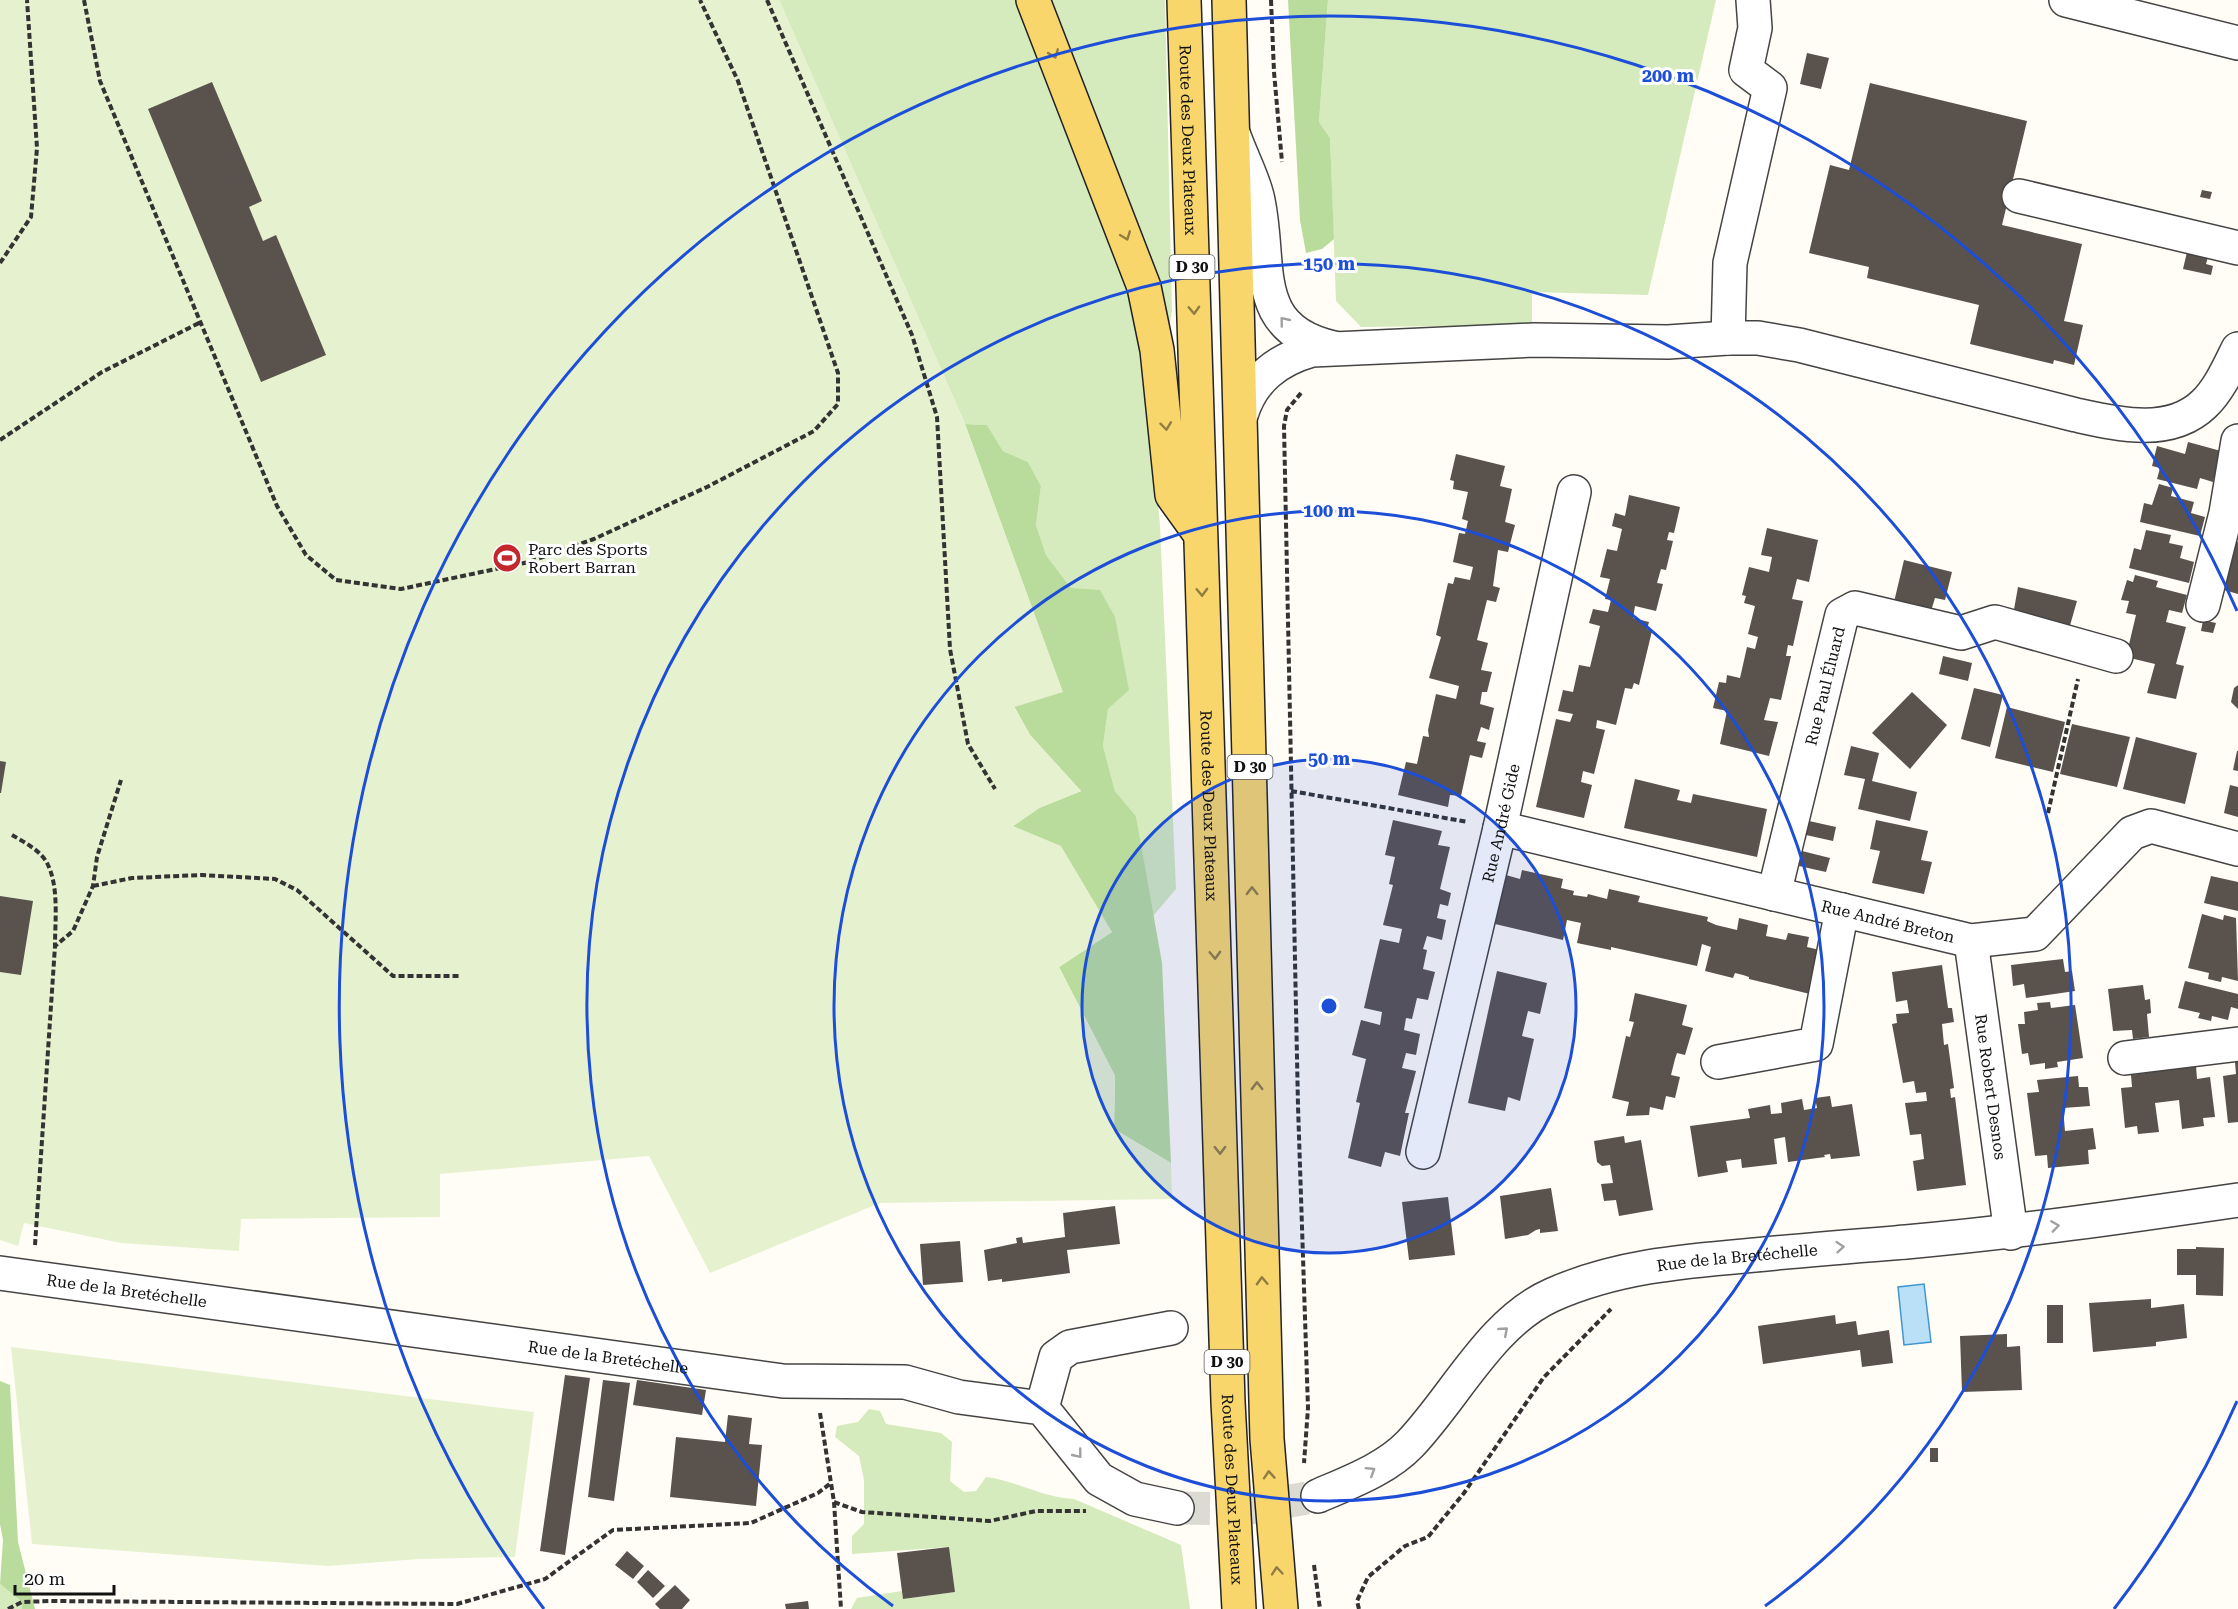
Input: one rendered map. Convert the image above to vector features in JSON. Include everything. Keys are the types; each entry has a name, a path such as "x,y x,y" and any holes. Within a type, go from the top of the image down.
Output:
{"main road":[{"path":"1033,0 1144,287 1157,350 1172,495 1200,534"},
{"name":"Route des Deux Plateaux","path":"1184,0 1229,1450 1239,1609"},
{"name":"D 30","path":"1229,0 1266,1438 1281,1609"}],"street":[{"path":"1728,338 1730,263 1770,88 1746,70 1754,14 1771,0"},
{"path":"2066,0 2238,43"},
{"path":"1233,135 1257,195 1266,286 1273,307 1284,324 1301,337 1312,343 1334,348"},
{"path":"2019,196 2238,248"},
{"path":"1241,415 1253,387 1269,370 1297,354 1334,348 1534,340 1668,342 1758,338 1799,345 2076,415 2121,425 2141,425 2180,419 2204,404 2238,349"},
{"path":"2203,605 2232,514 2238,441"},
{"name":"Rue André Gide","path":"1423,1152 1500,828 1574,492"},
{"name":"Rue Paul Éluard","path":"1774,894 1842,615 1855,608 1961,633 1995,622 2116,656"},
{"name":"Rue André Breton","path":"1500,828 1971,941 2035,934 2132,832 2151,826 2238,849"},
{"path":"1718,1062 1816,1044 1842,910"},
{"name":"Rue Robert Desnos","path":"1971,941 2011,1233"},
{"path":"2125,1058 2238,1044"},
{"name":"Rue de la Bretéchelle","path":"1311,1484 1368,1474 1408,1446 1444,1406 1494,1340 1519,1317 1550,1295 1615,1273 1678,1261 2011,1233 2238,1200"},
{"name":"Rue de la Bretéchelle","path":"0,1274 783,1381 905,1382 959,1397 1041,1408"},
{"path":"1171,1329 1070,1347 1056,1357 1041,1408 1099,1479 1135,1498 1178,1508"}],"path":[{"path":"0,263 31,217 37,148 27,0"},
{"path":"84,0 100,81 277,506 306,555 336,580 401,589 529,562 594,539 707,487 814,431 838,404 838,373 738,81 700,0"},
{"path":"766,0 912,335 934,407 941,485 950,649 968,744 995,789"},
{"path":"1271,0 1274,72 1283,164"},
{"path":"0,440 102,372 201,322"},
{"name":"D 30","path":"1307,386 1287,410 1284,426 1291,791 1311,1484"},
{"path":"2048,813 2085,646"},
{"path":"55,946 73,931 93,886 97,857 121,780"},
{"path":"1291,791 1500,828"},
{"path":"12,835 34,849 48,864 55,896 55,946 33,1279"},
{"path":"93,886 132,878 202,875 275,879 297,890 393,976 461,976"},
{"path":"1359,1609 1357,1601 1368,1577 1405,1546 1428,1537 1464,1492 1544,1377 1611,1312 1615,1273"},
{"path":"783,1381 820,1413 834,1502 841,1609"},
{"path":"8,1609 22,1602 50,1601 457,1604 545,1579 613,1530 752,1523 818,1493 831,1483"},
{"path":"834,1502 862,1512 990,1521 1036,1511 1094,1511"},
{"path":"1312,1556 1320,1609"}],"green space":[{"name":"Parc des Sports Robert Barran","path":"0,0 779,0 965,424 1063,692 1014,707 1030,735 1081,791 1039,808 1013,826 1061,846 1112,932 1059,967 1115,1076 1114,1129 1171,1163 1172,1199 880,1203 710,1273 649,1156 440,1174 440,1217 241,1219 239,1251 121,1243 24,1223 18,1246 0,1240"},
{"path":"779,0 1025,0 1132,290 1144,366 1160,525 1176,889 1153,916 1136,816 1115,791 1103,746 1108,709 1071,588 1046,555 1036,525 1041,486 1028,462 1003,451 987,425 965,424"},
{"path":"1043,0 1165,0 1172,311 1170,322 1165,321"},
{"path":"1288,0 1328,0 1319,122 1330,138 1334,239 1322,249 1306,253 1300,220"},
{"path":"1328,0 1716,0 1648,295 1532,292 1532,325 1361,327 1336,301 1330,138 1319,122"},
{"path":"965,424 987,425 1003,451 1028,462 1041,486 1036,525 1046,555 1071,588 1100,590 1115,617 1129,690 1108,709 1103,746 1115,791 1136,816 1162,963 1171,1163 1114,1129 1115,1076 1059,967 1112,932 1013,826 1039,808 1081,791 1030,735 1014,706 1062,691"},
{"path":"11,1347 534,1412 515,1557 419,1559 328,1566 32,1544"},
{"path":"0,1381 10,1385 18,1542 35,1609 22,1609 22,1602 0,1584 3,1540 0,1524"},
{"path":"869,1409 880,1411 886,1424 941,1433 952,1442 950,1481 964,1492 976,1491 986,1477 997,1479 1052,1496 1074,1499 1181,1545 1190,1609 851,1609 857,1598 902,1591 903,1599 955,1592 949,1547 852,1554 852,1536 864,1524 864,1480 859,1456 835,1437 837,1426 858,1422"},
{"path":"0,1584 22,1602 22,1609 0,1609"}],"water":[{"path":"1924,1284 1931,1342 1904,1345 1898,1287"}],"building":[{"path":"1807,53 1829,58 1821,89 1800,84"},
{"path":"212,82 262,201 249,207 263,241 276,235 326,355 261,382 148,109"},
{"path":"1870,83 2027,121 2002,225 2082,244 2064,321 2083,325 2074,365 2054,360 2053,364 1970,344 1979,305 1867,278 1869,267 1809,253 1830,165 1849,170"},
{"path":"2202,190 2212,192 2210,199 2200,197"},
{"path":"2187,252 2208,257 2206,264 2213,266 2211,275 2183,269"},
{"path":"2188,442 2221,451 2213,482 2200,478 2197,489 2157,479 2160,468 2152,466 2157,446 2185,454"},
{"path":"1456,454 1505,466 1500,486 1512,489 1505,522 1515,525 1508,552 1498,550 1493,586 1500,588 1496,602 1487,600 1477,640 1488,643 1481,670 1492,672 1487,692 1482,692 1480,704 1494,708 1489,730 1481,727 1477,741 1486,743 1482,758 1470,755 1461,796 1450,795 1448,807 1398,795 1406,762 1417,764 1423,736 1429,737 1428,730 1436,694 1456,699 1459,686 1429,678 1441,637 1436,635 1448,583 1453,584 1455,577 1470,580 1473,567 1453,562 1459,533 1465,534 1468,521 1462,519 1468,492 1453,489 1454,481 1450,480"},
{"path":"2159,484 2173,488 2171,496 2194,502 2191,513 2205,517 2200,536 2140,522 2144,503 2152,505"},
{"path":"1629,495 1680,507 1674,533 1669,532 1667,540 1673,541 1666,570 1661,569 1657,583 1663,584 1656,611 1635,606 1633,618 1649,622 1647,629 1652,631 1639,685 1634,683 1632,689 1625,688 1616,725 1597,720 1596,728 1605,730 1594,774 1583,771 1581,782 1592,785 1584,818 1536,807 1556,719 1570,722 1573,714 1558,711 1563,690 1573,692 1579,665 1590,667 1600,626 1589,623 1593,609 1608,612 1611,600 1605,599 1610,579 1600,577 1607,549 1617,551 1622,529 1612,526 1615,513 1625,516"},
{"path":"1767,528 1818,540 1809,582 1797,579 1792,599 1803,601 1793,646 1788,645 1786,656 1791,656 1781,700 1770,698 1764,720 1778,722 1769,756 1720,744 1727,711 1713,708 1719,682 1726,683 1727,675 1740,678 1747,647 1755,649 1758,637 1748,634 1755,606 1744,603 1746,596 1742,595 1749,567 1769,572 1772,557 1761,555"},
{"path":"2146,530 2171,535 2169,543 2183,546 2180,558 2194,562 2189,583 2129,568 2134,548 2141,550"},
{"path":"2235,541 2238,542 2238,594 2224,590"},
{"path":"1904,560 1952,572 1945,600 1935,598 1931,611 1894,602"},
{"path":"2135,575 2158,581 2156,587 2187,595 2182,613 2169,610 2166,622 2186,627 2176,664 2184,666 2176,699 2147,693 2155,664 2126,657 2136,615 2126,613 2129,601 2121,600 2127,580 2133,582"},
{"path":"2018,587 2077,601 2069,629 2013,615"},
{"path":"2203,620 2216,623 2213,633 2201,631"},
{"path":"1943,656 1972,663 1968,681 1939,674"},
{"path":"2238,685 2238,709 2231,702 2234,688"},
{"path":"1974,688 2003,695 1990,747 1961,739"},
{"path":"1912,692 1947,725 1910,769 1872,733"},
{"path":"2007,707 2065,722 2053,772 1995,758"},
{"path":"2072,724 2130,737 2117,787 2060,774"},
{"path":"2136,737 2197,753 2185,804 2123,789"},
{"path":"1851,746 1879,753 1872,781 1917,792 1910,821 1858,809 1865,779 1844,775"},
{"path":"2238,751 2238,771 2233,770"},
{"path":"0,761 6,762 1,793 0,793"},
{"path":"1635,779 1680,790 1677,800 1691,803 1693,794 1767,809 1757,857 1624,828"},
{"path":"2230,785 2238,787 2238,817 2224,813"},
{"path":"1393,820 1442,831 1438,845 1450,847 1440,889 1451,893 1448,906 1440,904 1437,918 1446,920 1442,940 1427,936 1423,949 1427,950 1423,969 1435,972 1428,1000 1417,998 1412,1019 1406,1018 1404,1030 1420,1034 1416,1055 1406,1053 1402,1068 1416,1071 1405,1113 1409,1113 1400,1156 1385,1152 1381,1167 1348,1158 1360,1103 1356,1102 1366,1059 1352,1055 1361,1020 1380,1025 1382,1012 1364,1008 1380,939 1399,943 1402,929 1383,925 1393,885 1389,884 1395,857 1385,855"},
{"path":"1876,820 1928,831 1921,860 1932,862 1924,894 1872,883 1880,851 1870,849"},
{"path":"1809,821 1836,827 1833,841 1806,835"},
{"path":"1802,851 1830,858 1826,872 1799,866"},
{"path":"1522,870 1563,879 1561,888 1574,891 1573,895 1587,897 1588,894 1607,899 1609,889 1640,896 1638,902 1708,917 1707,921 1716,925 1737,930 1739,918 1768,925 1766,936 1786,940 1788,933 1809,937 1807,947 1820,950 1810,994 1749,979 1749,977 1735,973 1733,978 1705,971 1711,947 1702,944 1697,966 1611,947 1611,950 1577,943 1581,923 1567,920 1563,940 1495,924 1506,875 1520,879"},
{"path":"2211,876 2238,882 2238,911 2204,903"},
{"path":"0,896 33,901 21,975 0,972"},
{"path":"2202,914 2223,920 2224,915 2236,918 2238,981 2222,977 2221,982 2208,979 2209,973 2188,968"},
{"path":"2063,959 2065,972 2072,971 2075,991 2026,998 2024,984 2013,986 2011,965"},
{"path":"1942,965 1948,1008 1952,1008 1954,1022 1942,1024 1944,1045 1948,1044 1954,1088 1950,1089 1951,1098 1955,1097 1966,1185 1917,1191 1913,1161 1924,1159 1921,1134 1910,1135 1905,1103 1927,1101 1926,1092 1916,1093 1914,1081 1903,1083 1892,1024 1897,1023 1896,1014 1909,1013 1907,1000 1896,1002 1892,972"},
{"path":"1497,971 1547,983 1540,1014 1528,1011 1522,1036 1534,1039 1520,1101 1508,1097 1505,1111 1468,1103"},
{"path":"2185,981 2238,994 2238,1009 2231,1007 2228,1020 2212,1016 2211,1021 2198,1018 2200,1013 2178,1008"},
{"path":"2143,985 2145,1000 2150,999 2151,1013 2147,1014 2149,1037 2133,1039 2132,1030 2113,1031 2108,989"},
{"path":"1635,993 1687,1005 1682,1025 1693,1028 1685,1055 1677,1053 1675,1059 1671,1075 1680,1077 1675,1098 1666,1096 1663,1110 1650,1107 1649,1115 1626,1116 1629,1102 1612,1098 1626,1036 1630,1037 1634,1022 1629,1021"},
{"path":"2050,1002 2051,1008 2075,1005 2083,1058 2057,1062 2058,1067 2045,1069 2045,1063 2030,1065 2028,1053 2022,1054 2018,1024 2025,1024 2024,1012 2038,1010 2037,1003"},
{"path":"2238,1061 2238,1122 2228,1123 2223,1076 2236,1074 2235,1062"},
{"path":"2196,1066 2197,1079 2210,1077 2215,1117 2203,1118 2204,1126 2182,1129 2179,1100 2155,1103 2159,1132 2138,1134 2137,1126 2125,1128 2121,1088 2132,1087 2131,1075"},
{"path":"2078,1076 2079,1087 2088,1087 2090,1106 2063,1108 2065,1131 2093,1128 2096,1149 2088,1150 2089,1164 2048,1168 2047,1155 2035,1156 2027,1093 2039,1092 2037,1080"},
{"path":"1830,1096 1832,1107 1852,1104 1860,1156 1831,1159 1830,1154 1824,1155 1825,1157 1788,1162 1785,1137 1774,1139 1777,1164 1742,1168 1741,1159 1726,1161 1728,1172 1698,1177 1690,1126 1750,1118 1748,1109 1770,1105 1771,1114 1782,1113 1781,1103 1802,1099 1804,1110 1817,1108 1815,1098"},
{"path":"1624,1136 1625,1143 1641,1140 1653,1210 1619,1216 1616,1200 1604,1201 1601,1184 1613,1183 1610,1165 1602,1166 1597,1162 1594,1141"},
{"path":"1551,1188 1558,1231 1540,1233 1540,1229 1528,1235 1505,1239 1500,1196"},
{"path":"1448,1197 1455,1255 1409,1260 1402,1202"},
{"path":"1115,1206 1120,1244 1067,1250 1070,1273 1002,1282 1002,1279 988,1281 984,1250 1017,1243 1016,1238 1022,1237 1023,1243 1065,1237 1063,1213"},
{"path":"960,1241 963,1282 923,1285 920,1244"},
{"path":"2196,1247 2224,1248 2223,1296 2196,1295 2196,1275 2177,1275 2177,1249 2196,1249"},
{"path":"2151,1299 2151,1308 2184,1304 2187,1338 2156,1342 2156,1346 2093,1352 2089,1303"},
{"path":"2047,1305 2063,1305 2063,1343 2047,1343"},
{"path":"1835,1315 1836,1324 1856,1321 1858,1335 1889,1330 1893,1363 1862,1367 1860,1350 1763,1364 1758,1326"},
{"path":"2007,1334 2007,1347 2020,1346 2022,1390 1962,1392 1960,1336"},
{"path":"565,1375 590,1378 565,1555 540,1551"},
{"path":"603,1380 630,1383 614,1501 588,1497"},
{"path":"637,1380 706,1390 702,1415 633,1405"},
{"path":"728,1415 752,1418 749,1444 762,1445 756,1506 670,1497 676,1437 725,1442"},
{"path":"1930,1448 1938,1448 1938,1462 1930,1462"},
{"path":"949,1547 955,1592 903,1599 897,1553"},
{"path":"627,1551 644,1566 633,1579 615,1565"},
{"path":"648,1570 665,1586 653,1598 637,1582"},
{"path":"675,1585 690,1600 682,1609 660,1609 655,1604"},
{"path":"808,1601 809,1609 786,1609 785,1604"}],"tunnel":[{"path":"1177,1508 1245,1509 1318,1496"}],"place":[{"name":"Parc des Sports Robert Barran","path":"507,558"}]}
